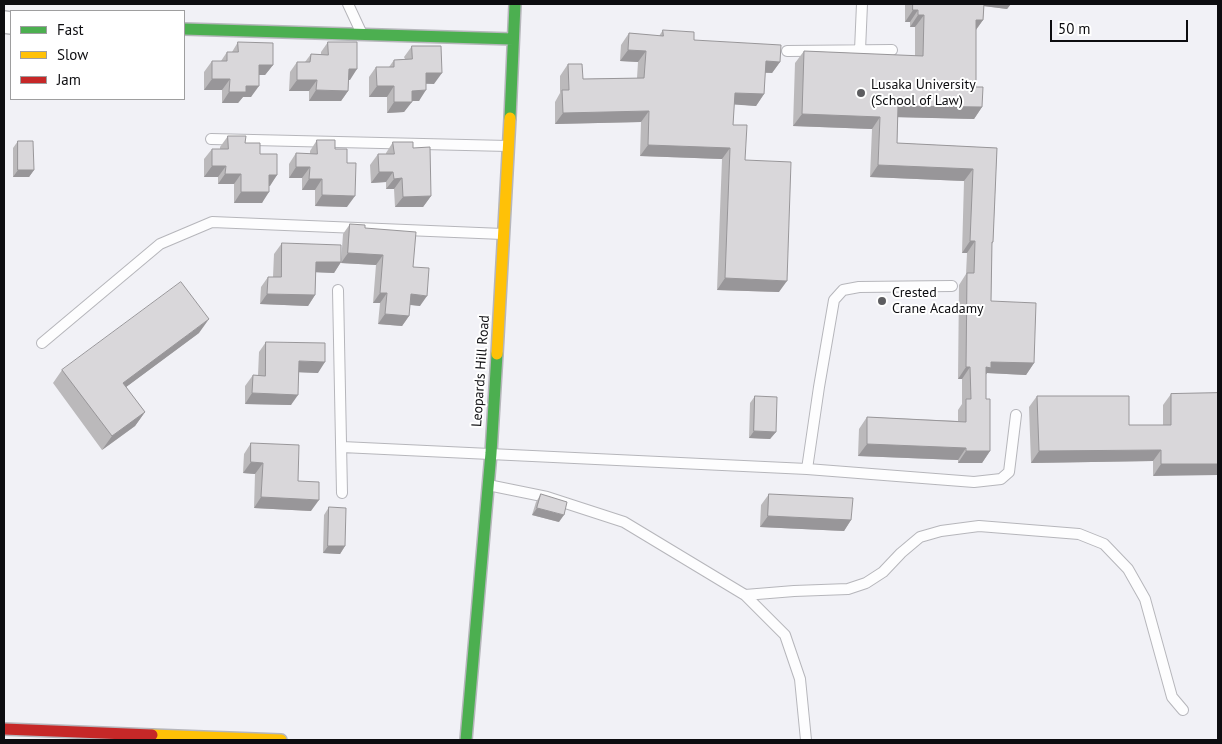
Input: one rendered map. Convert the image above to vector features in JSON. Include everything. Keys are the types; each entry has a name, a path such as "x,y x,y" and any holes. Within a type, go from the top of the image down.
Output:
{"main road":[{"name":"Leopards Hill Road","path":"466,740 491,453 509,146 515,4"},
{"path":"185,30 513,39"},
{"path":"4,729 281,740"}],"lane":[{"path":"348,4 362,35"},
{"path":"860,50 862,4"},
{"path":"787,51 892,50"},
{"path":"212,139 509,146"},
{"path":"42,343 160,244 212,222 504,234"},
{"path":"808,469 819,387 834,300 843,290 859,287 952,286"},
{"path":"338,290 342,493"},
{"path":"342,447 808,469 974,482 1001,479 1009,472 1016,415"},
{"path":"487,485 547,498 624,522 745,595 784,635 800,679 806,740"},
{"path":"745,595 848,589 866,583 883,572 900,553 920,536 941,531 979,526 1079,534 1104,544 1128,569 1145,599 1172,697 1183,710"}],"building":[{"path":"913,4 984,4 983,20 976,20 976,87 983,87 982,107 898,106 897,143 997,148 991,301 1036,303 1034,363 991,362 991,368 986,367 986,399 990,399 990,451 966,451 966,448 867,444 867,417 966,422 966,399 971,399 970,367 966,367 967,273 974,273 975,241 970,241 973,169 878,165 880,117 802,114 804,51 923,56 924,15 918,15 918,10 913,10"},
{"path":"663,30 694,32 694,40 781,45 780,62 766,61 764,94 735,93 733,125 747,125 745,160 791,162 787,281 725,278 730,148 648,145 649,111 563,113 562,90 569,90 568,64 582,64 583,79 644,78 646,51 628,50 629,33 663,36"},
{"path":"238,42 273,43 273,65 259,65 259,86 246,86 246,92 229,92 230,79 212,79 212,61 227,61 227,52 238,52"},
{"path":"328,42 357,42 357,69 349,69 348,91 316,90 317,80 297,80 297,62 310,62 311,54 328,55"},
{"path":"412,46 441,46 442,73 426,73 426,90 412,91 412,102 394,102 394,86 377,86 376,67 394,67 394,60 412,59"},
{"path":"228,136 246,136 245,143 260,143 260,154 277,154 277,175 269,175 269,192 241,192 241,174 225,174 226,166 212,166 212,149 228,149"},
{"path":"317,140 335,140 335,149 347,149 347,163 356,163 355,196 322,195 322,179 309,179 310,167 296,167 296,153 317,154"},
{"path":"18,141 33,141 34,170 18,170"},
{"path":"393,142 413,142 413,148 430,147 431,196 403,197 402,178 394,179 393,172 379,172 378,154 394,154"},
{"path":"350,224 365,225 365,228 416,232 413,267 429,268 427,296 411,294 409,316 385,314 387,293 380,293 383,255 348,253"},
{"path":"282,243 341,245 341,262 316,262 315,295 267,294 268,277 281,277"},
{"path":"181,282 209,319 123,383 145,412 112,436 62,370"},
{"path":"266,342 325,343 325,362 299,361 298,395 252,393 253,375 265,376"},
{"path":"1218,393 1218,464 1161,464 1161,450 1039,451 1037,396 1129,396 1129,425 1171,425 1171,394"},
{"path":"755,396 777,397 776,432 754,431"},
{"path":"251,443 299,445 298,481 319,482 319,500 261,497 263,463 251,462"},
{"path":"541,494 567,502 564,515 537,508"},
{"path":"769,494 853,498 851,520 768,516"},
{"path":"329,507 346,508 345,546 328,546"}],"traffic: fast":[{"path":"510,118 515,4"},
{"path":"185,29 513,39"},
{"path":"466,740 491,453 497,354"}],"traffic: slow":[{"path":"497,354 510,118"},
{"path":"152,735 281,740"}],"traffic: jam":[{"path":"4,729 152,735"}],"place":[{"name":"Lusaka University (School of Law)","path":"861,93"},
{"name":"Crested Crane Acadamy","path":"882,301"}]}
